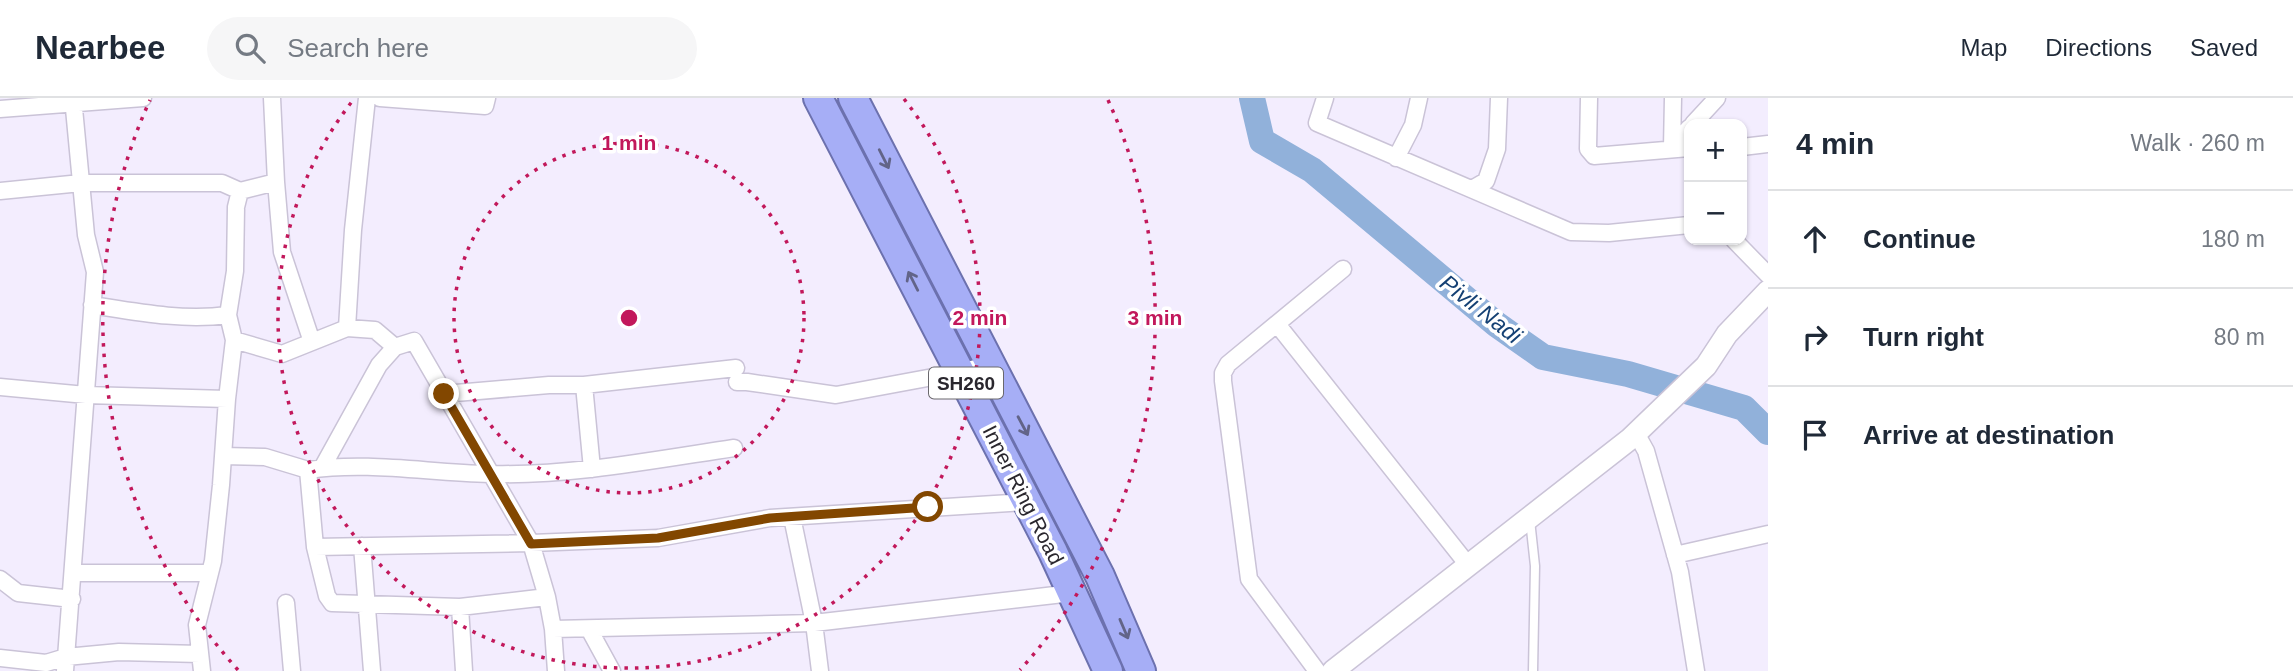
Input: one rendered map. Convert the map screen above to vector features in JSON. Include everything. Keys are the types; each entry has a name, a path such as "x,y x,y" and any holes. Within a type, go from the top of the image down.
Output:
{"highway":[{"name":"Inner Ring Road","path":"818,98 1027,502 1108,671"},
{"name":"Inner Ring Road","path":"853,98 1100,576 1141,671"}],"street":[{"path":"0,109 74,100 143,98"},
{"path":"272,98 282,252 312,342"},
{"path":"347,328 353,230 367,98"},
{"path":"380,98 485,106 487,98"},
{"path":"1325,98 1317,123 1396,158 1481,188 1571,232 1609,233 1684,226"},
{"path":"1396,158 1413,125 1419,98"},
{"path":"1481,188 1497,149 1499,98"},
{"path":"1590,98 1588,149 1594,156 1684,148"},
{"path":"1672,148 1673,98"},
{"path":"1698,119 1717,98"},
{"path":"66,664 95,272 86,235 74,100"},
{"path":"1672,148 1684,134"},
{"path":"1747,146 1768,144"},
{"path":"0,191 81,183 222,183 240,191 276,182"},
{"path":"202,671 197,625 213,561 234,340 228,315 235,271 236,207 240,191"},
{"path":"1739,245 1768,275"},
{"path":"1317,671 1249,579 1223,373 1228,364 1343,269"},
{"path":"1333,671 1636,433 1706,366 1727,334 1768,291"},
{"path":"92,305 146,314 200,318 228,315"},
{"path":"1277,324 1468,565"},
{"path":"234,340 282,354 347,328 375,330 395,347"},
{"path":"547,597 460,607 367,605 332,603 330,600 315,547 315,469 379,365 395,347 414,341 531,544 547,597 556,671"},
{"path":"444,394 548,385 737,375 747,382 835,395 991,365"},
{"path":"584,385 592,469"},
{"path":"0,387 86,395 227,399"},
{"path":"1636,433 1646,451 1675,555 1696,671"},
{"path":"223,456 265,457 315,469 332,466 490,474 592,469 734,448"},
{"path":"315,547 531,544 658,538 770,518 1027,502"},
{"path":"792,517 814,623 820,671"},
{"path":"1675,555 1768,534"},
{"path":"362,546 372,671"},
{"path":"73,573 210,573"},
{"path":"0,579 18,593 72,599"},
{"path":"553,629 814,623 1072,593"},
{"path":"286,603 292,671"},
{"path":"460,607 464,671"},
{"path":"589,629 612,671"},
{"path":"0,658 66,664 120,652 200,654"}],"lane":[{"path":"1529,518 1535,566 1533,671"}],"waterway":[{"name":"Pivli Nadi","path":"1252,98 1262,141 1312,170 1496,324 1543,357 1628,374 1744,408 1768,432"}],"route":[{"path":"444,394 531,544 658,538 770,518 928,507"}]}
